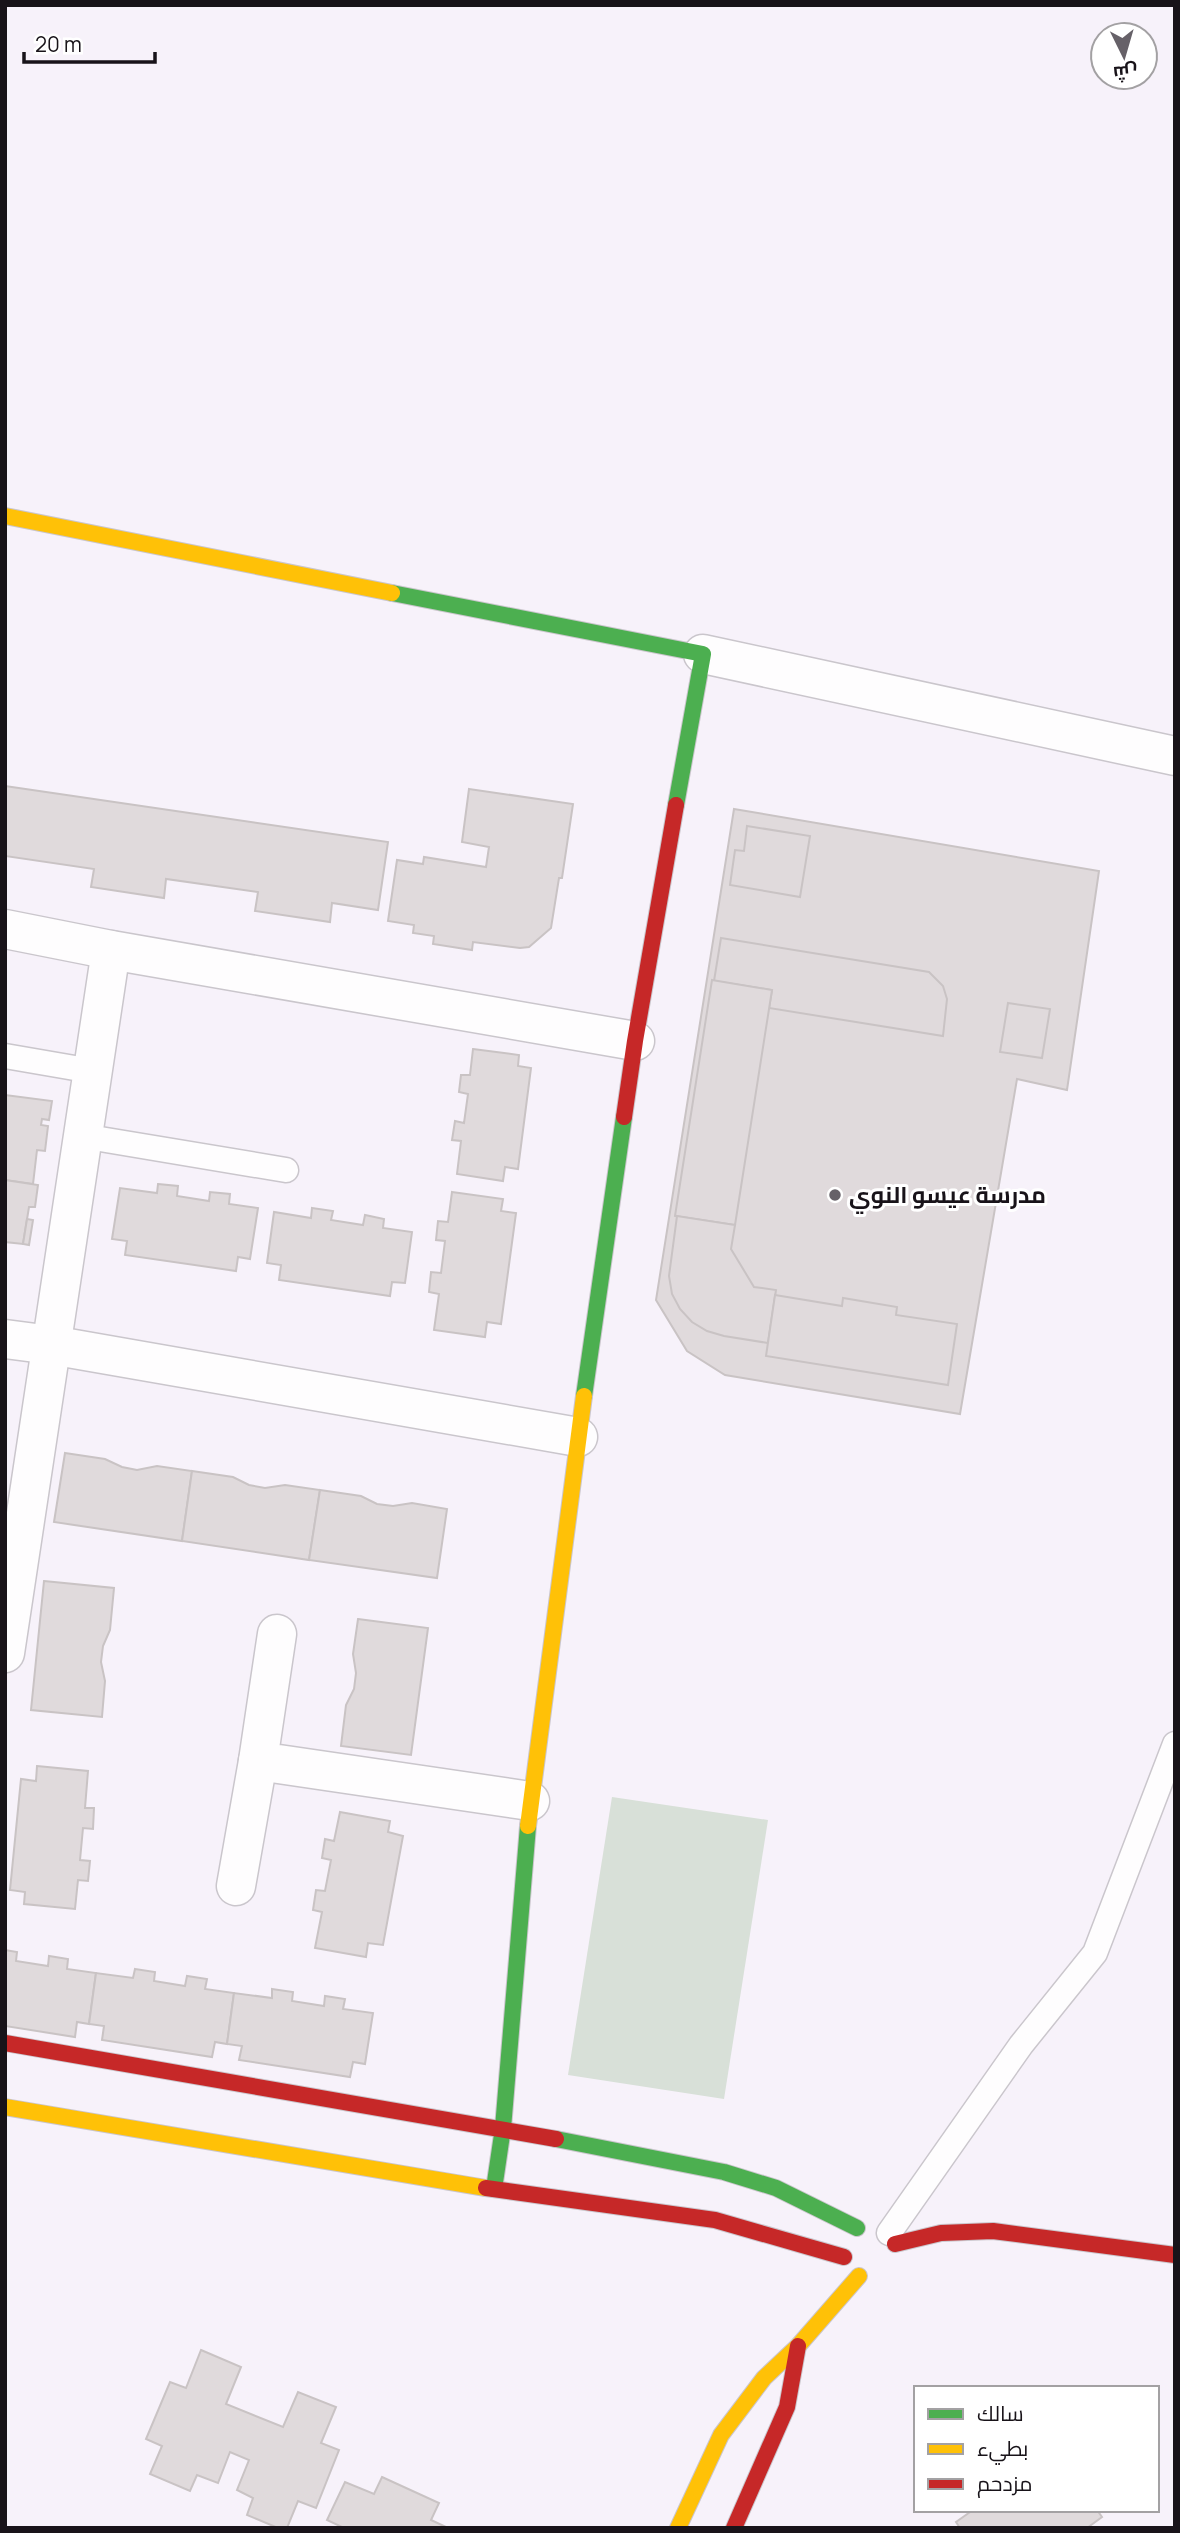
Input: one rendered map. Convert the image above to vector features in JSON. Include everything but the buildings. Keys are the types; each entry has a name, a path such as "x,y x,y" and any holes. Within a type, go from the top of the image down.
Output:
{"street":[{"path":"5,516 703,654 1175,756"},
{"path":"494,2189 503,2127 530,1801 578,1437 635,1041 703,654"},
{"path":"5,929 111,950 635,1041"},
{"path":"5,1653 13,1536 51,1345 111,950"},
{"path":"5,1339 578,1437"},
{"path":"236,1886 277,1634"},
{"path":"258,1761 530,1801"},
{"path":"5,2043 503,2127 724,2172 775,2188 857,2228"},
{"path":"5,2107 494,2189 715,2220 844,2257"},
{"path":"876,2277 859,2276 852,2272 844,2257 845,2240 857,2228 874,2225 893,2245 941,2233 993,2231 1175,2255"},
{"path":"678,2528 721,2435 764,2378 798,2346 859,2276"},
{"path":"734,2528 787,2407 798,2346"}],"lane":[{"path":"5,1056 92,1071"},
{"path":"82,1136 286,1170"},
{"path":"893,2245 1021,2045 1096,1953 1175,1744"}],"shaded area":[{"path":"612,1797 768,1820 724,2099 568,2075"}],"traffic: fast":[{"path":"392,593 703,654 676,805"},
{"path":"584,1396 624,1117"},
{"path":"494,2189 503,2128 528,1826"},
{"path":"556,2139 724,2172 776,2188 857,2228"}],"traffic: slow":[{"path":"5,516 392,593"},
{"path":"528,1826 584,1396"},
{"path":"5,2107 486,2188"},
{"path":"678,2528 721,2435 764,2378 798,2346 859,2276"}],"traffic: jam":[{"path":"624,1117 676,805"},
{"path":"5,2043 556,2139"},
{"path":"486,2188 715,2220 844,2257"},
{"path":"895,2244 941,2233 993,2231 1175,2255"},
{"path":"734,2528 787,2407 798,2346"}],"place":[{"name":"مدرسة عيسو النوي","path":"835,1195"}]}
